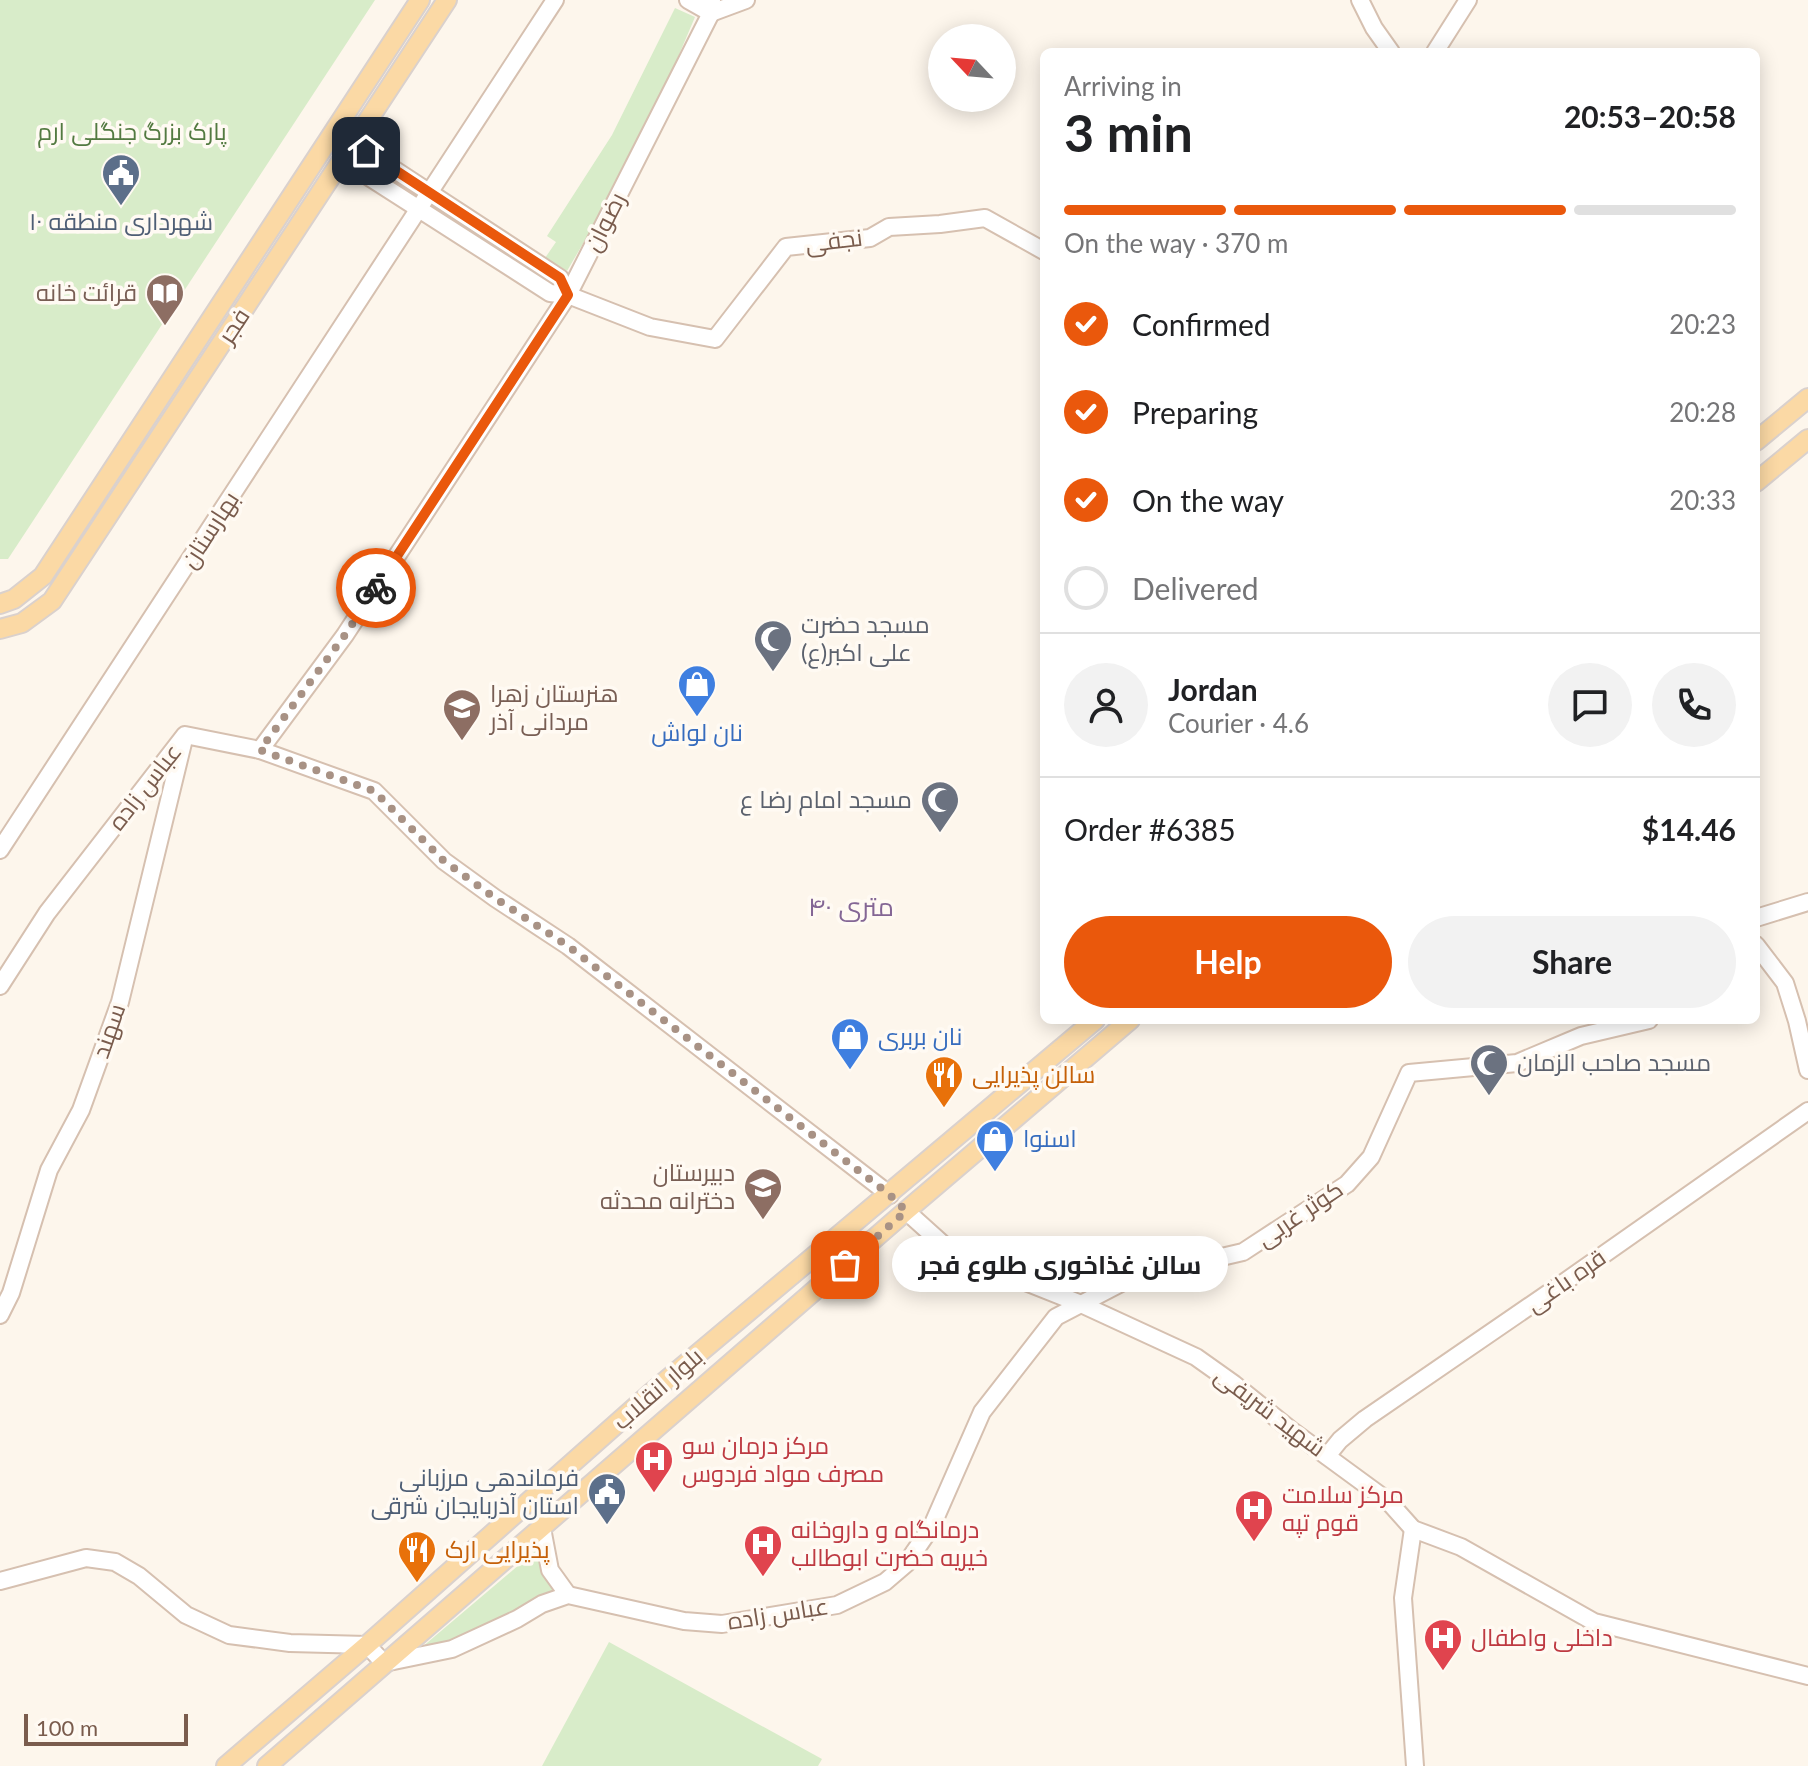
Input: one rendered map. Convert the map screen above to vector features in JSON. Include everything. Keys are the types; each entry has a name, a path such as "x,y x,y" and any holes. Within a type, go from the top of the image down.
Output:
{"main road":[{"name":"فجر","path":"0,604 14,599 43,576 420,0"},
{"name":"فجر","path":"0,629 22,623 52,601 447,0"},
{"path":"329,140 348,152"},
{"path":"1760,438 1808,398"},
{"path":"1760,479 1808,439"},
{"path":"131,441 150,453"},
{"name":"بلوار انقلاب","path":"226,1766 698,1355 1090,1024"},
{"name":"بلوار انقلاب","path":"267,1766 1125,1024"},
{"path":"890,1195 906,1211"},
{"path":"698,1355 712,1350 719,1354 722,1362 716,1376"}],"street":[{"path":"429,192 555,0"},
{"path":"688,0 712,6 746,0"},
{"path":"1360,0 1388,48"},
{"path":"1438,48 1468,0"},
{"name":"رضوان","path":"260,750 345,635 568,295 712,6"},
{"path":"366,151 560,278 568,295 550,293 417,209 355,168 348,152 366,151"},
{"name":"بهارستان","path":"0,850 429,192"},
{"name":"نجفی","path":"568,295 650,327 715,339 786,247 870,238 889,227 985,218 1040,249"},
{"path":"488,253 497,238"},
{"name":"عباس زاده","path":"0,986 47,913 185,735 260,750 374,791 444,861 568,946 890,1195"},
{"name":"سهند","path":"0,1315 11,1293 49,1170 81,1110 120,1002 185,735"},
{"path":"1760,917 1808,902"},
{"path":"1760,950 1785,983 1808,1070"},
{"name":"کوثر غربی","path":"1081,1304 1131,1278 1243,1252 1347,1184 1371,1157 1409,1073 1517,1063 1581,1036 1632,1024"},
{"name":"قره باغی","path":"1327,1456 1365,1419 1808,1111"},
{"name":"شهید شریفى","path":"906,1211 946,1247 970,1260 1081,1304 1196,1357 1388,1501 1413,1529 1461,1547 1594,1622 1808,1676"},
{"name":"عباس زاده","path":"568,1595 684,1621 722,1624 837,1605 885,1582 906,1564 932,1526 982,1412 1056,1317 1081,1304"},
{"path":"0,1581 86,1558 115,1562 139,1576 186,1615 229,1635 290,1643 367,1645 384,1663 452,1649 542,1604 568,1595 550,1570 542,1528"},
{"path":"1413,1529 1403,1598 1415,1766"}],"green space":[{"name":"پارک بزرگ جنگلی ارم","path":"0,0 375,0 8,559 0,559"},
{"path":"675,8 695,17 641,144 567,271 545,258 556,242 547,236 612,135"},
{"path":"540,1547 560,1591 539,1598 450,1644 421,1648"},
{"path":"609,1642 822,1759 818,1766 542,1766"}],"way so far":[{"path":"376,588 260,750 374,791 444,861 568,946 890,1195 906,1211 845,1265"}],"place":[{"name":"شهرداری منطقه ۱۰","path":"121,207"},
{"name":"قرائت خانه","path":"165,327"},
{"name":"مسجد حضرت علی اکبر(ع)","path":"773,673"},
{"name":"نان لواش","path":"697,718"},
{"name":"هنرستان زهرا مردانی آذر","path":"462,742"},
{"name":"مسجد امام رضا ع","path":"940,834"},
{"name":"نان بربری","path":"850,1071"},
{"name":"مسجد صاحب الزمان","path":"1489,1097"},
{"name":"سالن پذیرایی","path":"944,1109"},
{"name":"اسنوا","path":"995,1173"},
{"name":"دبیرستان دخترانه محدثه","path":"763,1221"},
{"name":"سالن غذاخوری طلوع فجر","path":"845,1265"},
{"name":"مرکز درمان سو مصرف مواد فردوس","path":"654,1494"},
{"name":"فرماندهی مرزبانی استان آذربایجان شرقی","path":"607,1526"},
{"name":"مرکز سلامت قوم تپه","path":"1254,1543"},
{"name":"درمانگاه و داروخانه خیریه حضرت ابوطالب","path":"763,1578"},
{"name":"پذیرایی ارک","path":"417,1584"},
{"name":"داخلی واطفال","path":"1443,1672"}],"district":[{"name":"۴۰ متری","path":"851,907"}],"route":[{"path":"366,151 560,278 568,295 376,588"}]}
